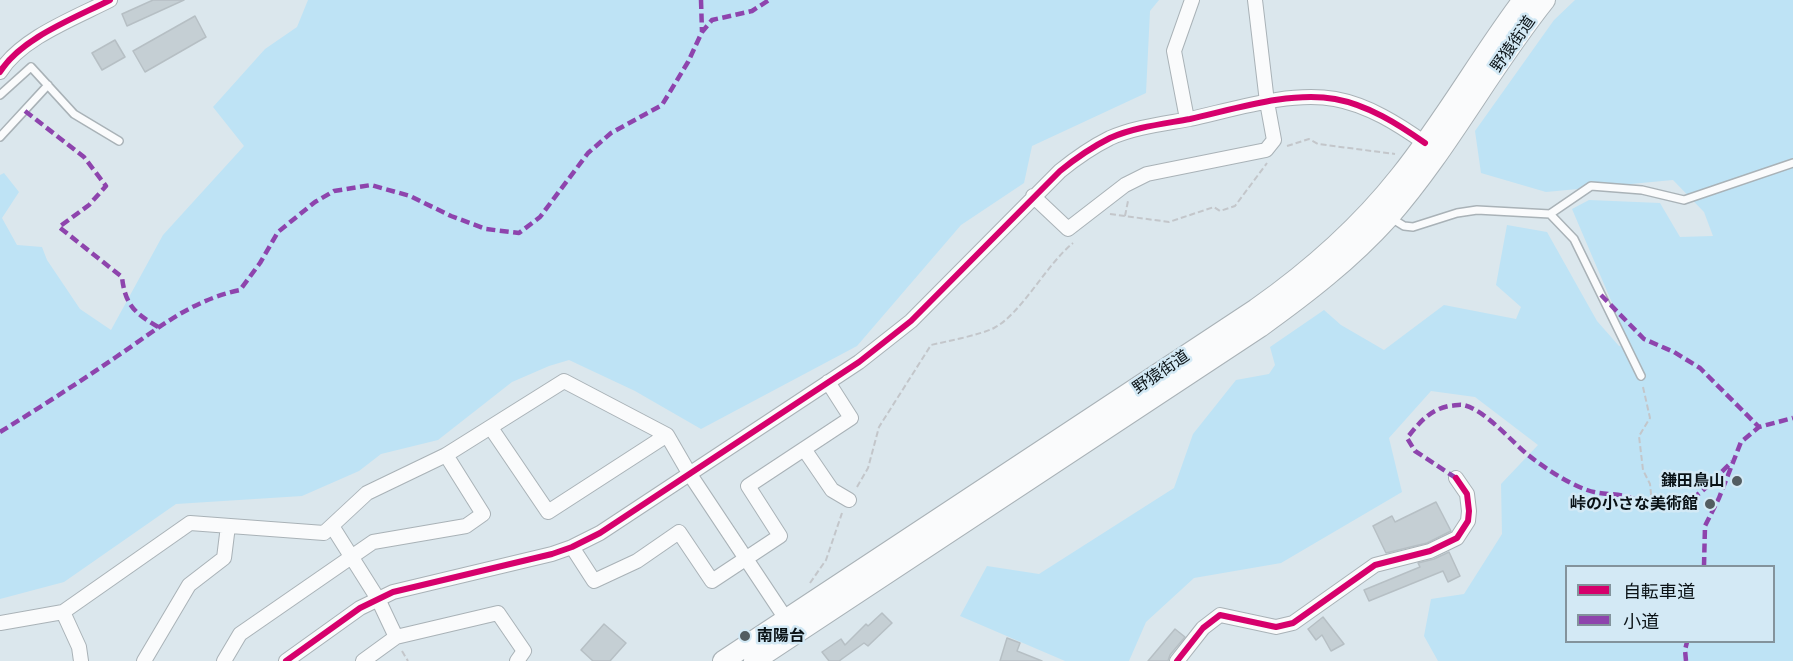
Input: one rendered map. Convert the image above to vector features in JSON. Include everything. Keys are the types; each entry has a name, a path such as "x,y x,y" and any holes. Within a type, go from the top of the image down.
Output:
{"main road":[{"name":"野猿街道","path":"723,661 1284,290 1333,249 1400,177 1523,0"},
{"name":"野猿街道","path":"754,661 1260,327 1312,290 1389,216 1441,150 1513,42 1545,0"}],"street":[{"path":"0,72 7,61 30,43 110,0"},
{"path":"1186,119 1174,51 1192,0"},
{"path":"1033,196 1068,229 1125,185 1147,174 1266,150 1274,140 1267,102 1255,0"},
{"path":"286,661 360,608 393,592 572,547 600,534 859,362 911,321 1060,171 1085,151 1111,138 1137,129 1267,102 1309,97 1335,99 1361,106 1425,143"},
{"path":"0,623 63,612 190,523 324,533 367,493 446,455 564,381 667,435 689,473 786,619"},
{"path":"572,547 594,581 637,561 679,532 712,580 746,559 780,536 748,486 851,418 828,382"},
{"path":"491,428 548,512 667,435"},
{"path":"804,449 832,490 849,500"},
{"path":"224,661 240,634 373,542 466,526 483,514 446,455"},
{"path":"1177,661 1203,628 1220,615 1276,627 1293,623 1375,565 1430,551 1457,538 1468,521 1469,511 1467,494 1456,478"},
{"path":"332,525 378,599 396,637"},
{"path":"144,661 189,585 224,558 228,526"},
{"path":"63,612 79,647 81,661"},
{"path":"363,661 396,637 498,613 524,651 518,661"}],"lane":[{"path":"0,95 31,67 74,114 119,141"},
{"path":"0,137 48,85"},
{"path":"1389,216 1404,226 1413,227 1457,213 1477,210 1550,214 1591,186 1642,190 1684,200 1793,163"},
{"path":"1550,214 1574,239 1641,376"}],"path":[{"path":"1286,146 1309,139 1318,144 1398,155"},
{"path":"1108,214 1169,222 1214,207 1220,211 1235,207 1268,162"},
{"path":"1125,216 1130,193"},
{"path":"806,588 826,560 842,513 868,468 879,427 931,345 994,328 1011,314 1061,253 1077,240"},
{"path":"1641,376 1650,418 1639,436 1643,470 1650,484 1652,504"}],"shaded area":[{"path":"308,0 1159,0 1150,11 1146,93 1032,146 1024,183 961,225 857,346 701,429 635,391 569,360 512,382 438,440 381,454 359,471 302,496 176,504 64,582 0,599 0,175 4,173 19,192 2,218 17,245 42,247 47,260 80,309 111,330 163,235 244,146 213,107 265,49 297,27"},
{"path":"1575,0 1793,0 1793,661 1438,661 1424,636 1431,599 1464,594 1502,534 1501,484 1538,445 1475,397 1431,391 1389,438 1402,492 1281,563 1194,578 1146,622 1129,661 1065,661 960,616 987,566 1039,574 1174,488 1193,434 1236,380 1269,374 1275,365 1270,347 1324,310 1341,325 1384,350 1444,305 1516,319 1521,307 1496,285 1507,225 1547,232 1597,321 1619,346 1630,345 1572,209 1589,200 1660,203 1680,237 1713,236 1704,212 1673,180 1546,192 1481,173 1475,131 1554,20"}],"building":[{"path":"153,0 184,0 127,26 122,14"},
{"path":"195,16 206,37 145,72 133,51"},
{"path":"115,40 125,57 102,70 92,53"},
{"path":"1436,502 1451,531 1427,543 1386,553 1373,526 1392,516 1395,522"},
{"path":"1449,552 1460,576 1448,582 1443,571 1369,601 1364,590 1420,567 1418,563"},
{"path":"882,613 892,623 868,646 864,643 839,661 829,661 822,652 841,639 845,645 866,624 868,626"},
{"path":"1323,617 1344,644 1331,651 1322,635 1316,640 1308,629"},
{"path":"604,624 626,643 610,661 593,661 581,650"},
{"path":"1175,629 1185,637 1170,655 1168,661 1148,661"},
{"path":"1007,638 1020,643 1017,651 1042,661 1000,661"}],"marked path":[{"path":"701,0 702,32"},
{"path":"0,432 175,317 205,301 240,290 260,263 278,232 315,202 334,191 371,185 410,196 451,216 486,229 519,233 540,217 588,153 611,133 662,105 688,62 702,32 712,20 752,11 769,0"},
{"path":"25,111 84,157 106,186 89,205 59,227 122,277 126,295 133,308 160,328"},
{"path":"1601,295 1644,339 1674,352 1700,368 1759,427"},
{"path":"1456,478 1415,451 1407,438 1430,414 1442,408 1460,405 1480,413 1528,455 1549,470 1592,492 1671,505 1699,494 1732,462"},
{"path":"1704,565 1705,526 1719,498 1741,442 1759,427 1793,418"},
{"path":"1686,661 1687,643"}],"cycle path":[{"path":"0,72 9,60 35,39 110,0"},
{"path":"286,661 360,608 393,592 552,554 600,533 859,362 911,321 1060,171 1084,153 1110,138 1139,128 1262,102 1318,97 1347,102 1371,111 1425,143"},
{"path":"1177,661 1203,628 1220,615 1276,627 1293,623 1375,565 1430,551 1457,538 1468,521 1469,511 1467,494 1456,478"}],"place":[{"name":"鎌田鳥山","path":"1737,481"},
{"name":"峠の小さな美術館","path":"1710,504"},
{"name":"南陽台","path":"745,636"}]}
